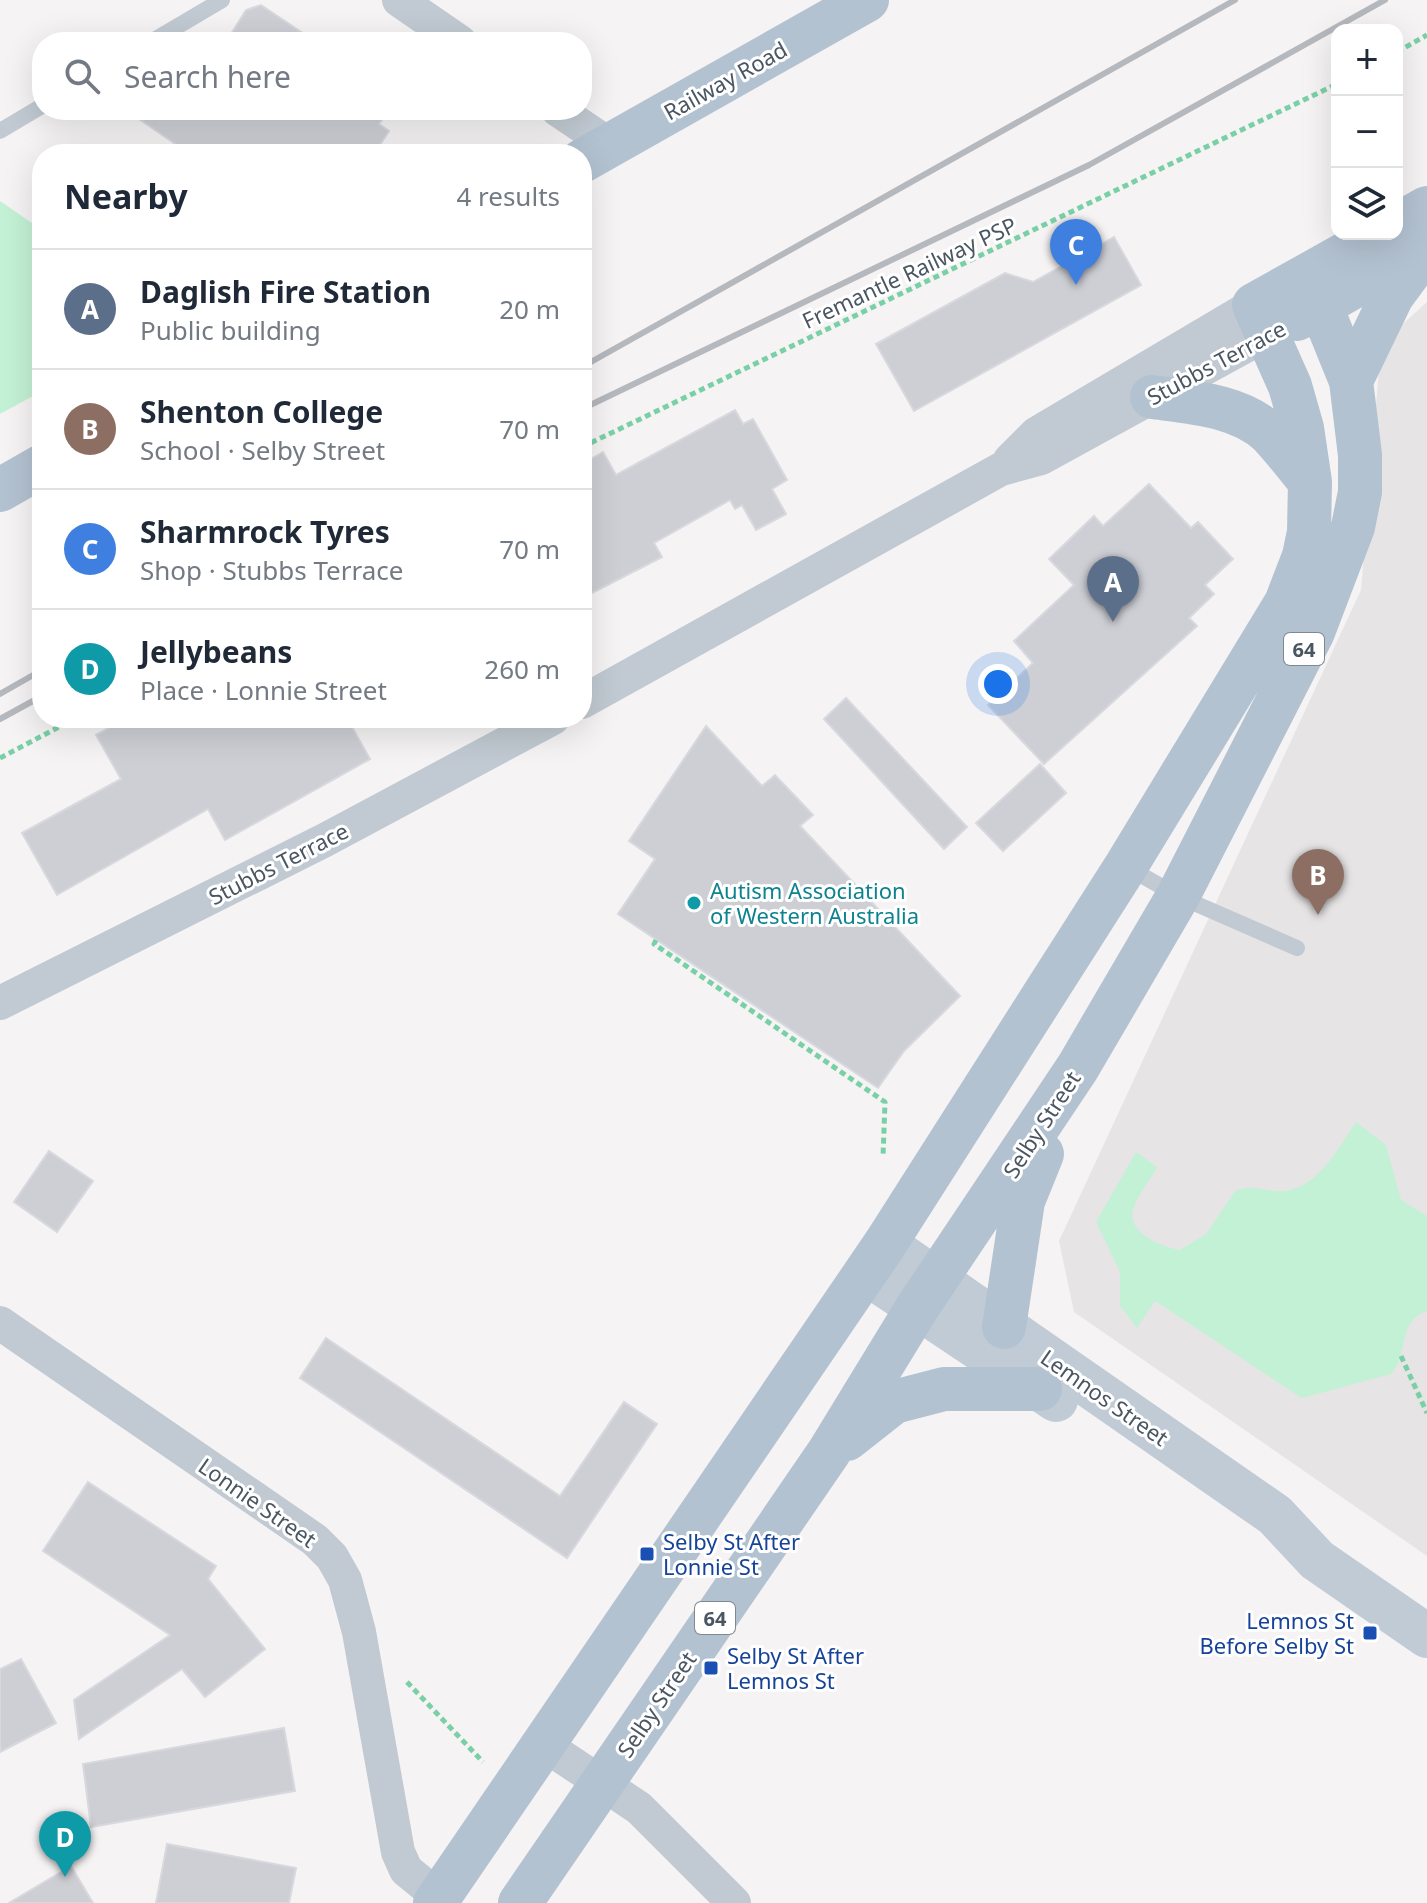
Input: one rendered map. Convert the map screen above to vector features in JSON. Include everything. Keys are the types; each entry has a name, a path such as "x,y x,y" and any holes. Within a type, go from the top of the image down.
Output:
{"main road":[{"name":"Railway Road","path":"596,153 867,0"},
{"path":"1403,222 1427,208"},
{"name":"Stubbs Terrace","path":"1315,290 1374,240"},
{"path":"1351,381 1392,296 1427,248"},
{"name":"Stubbs Terrace","path":"1262,319 1315,290 1427,248"},
{"name":"Selby Street","path":"520,1903 829,1452 927,1294 1078,1067 1178,896 1313,632 1341,565 1360,492 1360,455 1351,381 1315,290"},
{"name":"64","path":"437,1900 875,1259 1126,866 1286,603 1307,544 1312,507 1310,482 1302,428 1262,319"},
{"path":"1152,397 1190,402 1241,416 1268,432 1310,482"},
{"path":"0,490 32,472"},
{"path":"1004,1327 1023,1201 1078,1067"},
{"path":"829,1452 894,1402 944,1389 1040,1389"}],"street":[{"path":"399,0 445,32"},
{"path":"567,120 588,144"},
{"name":"Stubbs Terrace","path":"592,696 1001,469 1041,458 1152,397 1262,319"},
{"name":"Stubbs Terrace","path":"1001,469 1036,434 1262,319"},
{"name":"Stubbs Terrace","path":"0,1003 325,840 534,728"},
{"name":"Lemnos Street","path":"875,1259 927,1294 1040,1389 1258,1537 1317,1560"},
{"name":"Lemnos Street","path":"927,1294 1004,1327 1275,1515 1317,1560 1427,1636"},
{"name":"Lonnie Street","path":"0,1323 315,1540 332,1557 345,1580 359,1632 398,1852 406,1870 437,1900"},
{"path":"543,1744 639,1808 734,1903"}],"lane":[{"path":"168,32 222,0"},
{"path":"0,131 32,112"},
{"path":"1126,866 1178,896 1297,948"}],"path":[{"path":"1403,49 1427,35"},
{"name":"Fremantle Railway PSP","path":"592,442 1331,87"},
{"path":"0,758 57,728"},
{"path":"656,940 654,944 885,1102 883,1157"},
{"path":"1401,1356 1427,1413"},
{"path":"402,1677 490,1768"}],"shaded area":[{"path":"1427,302 1427,1556 1074,1312 1059,1241 1361,590 1381,344"}],"green space":[{"path":"0,201 32,223 32,396 0,414"},
{"path":"1356,1122 1386,1145 1401,1200 1427,1216 1427,1311 1411,1322 1391,1374 1302,1398 1155,1301 1137,1328 1120,1306 1120,1272 1096,1222 1136,1152 1157,1167 1134,1207 1134,1224 1146,1237 1180,1250 1206,1234 1235,1191 1248,1188 1285,1191 1308,1182 1326,1165"}],"building":[{"path":"261,5 301,32 232,32 246,10"},
{"path":"141,120 382,120 379,124 389,131 381,144 175,144"},
{"path":"1114,237 1141,285 914,411 876,344 1005,273 1033,282"},
{"path":"735,410 743,424 753,419 787,480 772,489 786,514 756,530 742,505 735,509 730,500 654,543 662,557 592,593 592,458 603,452 616,475"},
{"path":"1149,484 1191,528 1198,522 1233,559 1205,585 1214,594 1189,618 1197,626 1044,764 988,705 1033,663 1014,641 1074,585 1049,559 1094,516 1103,526"},
{"path":"846,698 967,827 944,849 824,719"},
{"name":"Autism Association of Western Australia","path":"706,726 762,786 775,775 813,815 800,826 960,996 904,1051 878,1088 618,914 655,859 629,841"},
{"path":"109,728 353,728 370,759 225,840 208,809 57,895 22,833 121,779 96,735"},
{"path":"1040,764 1066,793 1003,851 976,823"},
{"path":"49,1151 93,1181 57,1232 14,1202"},
{"path":"326,1338 560,1496 624,1402 657,1424 567,1558 300,1378"},
{"path":"88,1482 216,1566 208,1579 265,1649 205,1697 182,1669 79,1739 74,1700 170,1635 43,1551"},
{"path":"21,1659 56,1723 0,1752 0,1669"},
{"path":"284,1728 295,1791 91,1827 83,1764"},
{"path":"167,1844 296,1868 289,1903 156,1903"},
{"path":"71,1866 93,1903 9,1903"}],"railway":[{"path":"592,361 1235,0"},
{"path":"592,404 1089,165 1385,0"},
{"path":"0,694 32,676"},
{"path":"0,719 32,701"}],"place":[{"name":"Sharmrock Tyres","path":"1076,285"},
{"name":"Daglish Fire Station","path":"1113,622"},
{"name":"Autism Association of Western Australia","path":"694,903"},
{"name":"Shenton College","path":"1318,915"},
{"name":"Selby St After Lonnie St","path":"647,1554"},
{"name":"Lemnos St Before Selby St","path":"1370,1633"},
{"name":"Selby St After Lemnos St","path":"711,1668"},
{"name":"Jellybeans","path":"65,1877"}]}
